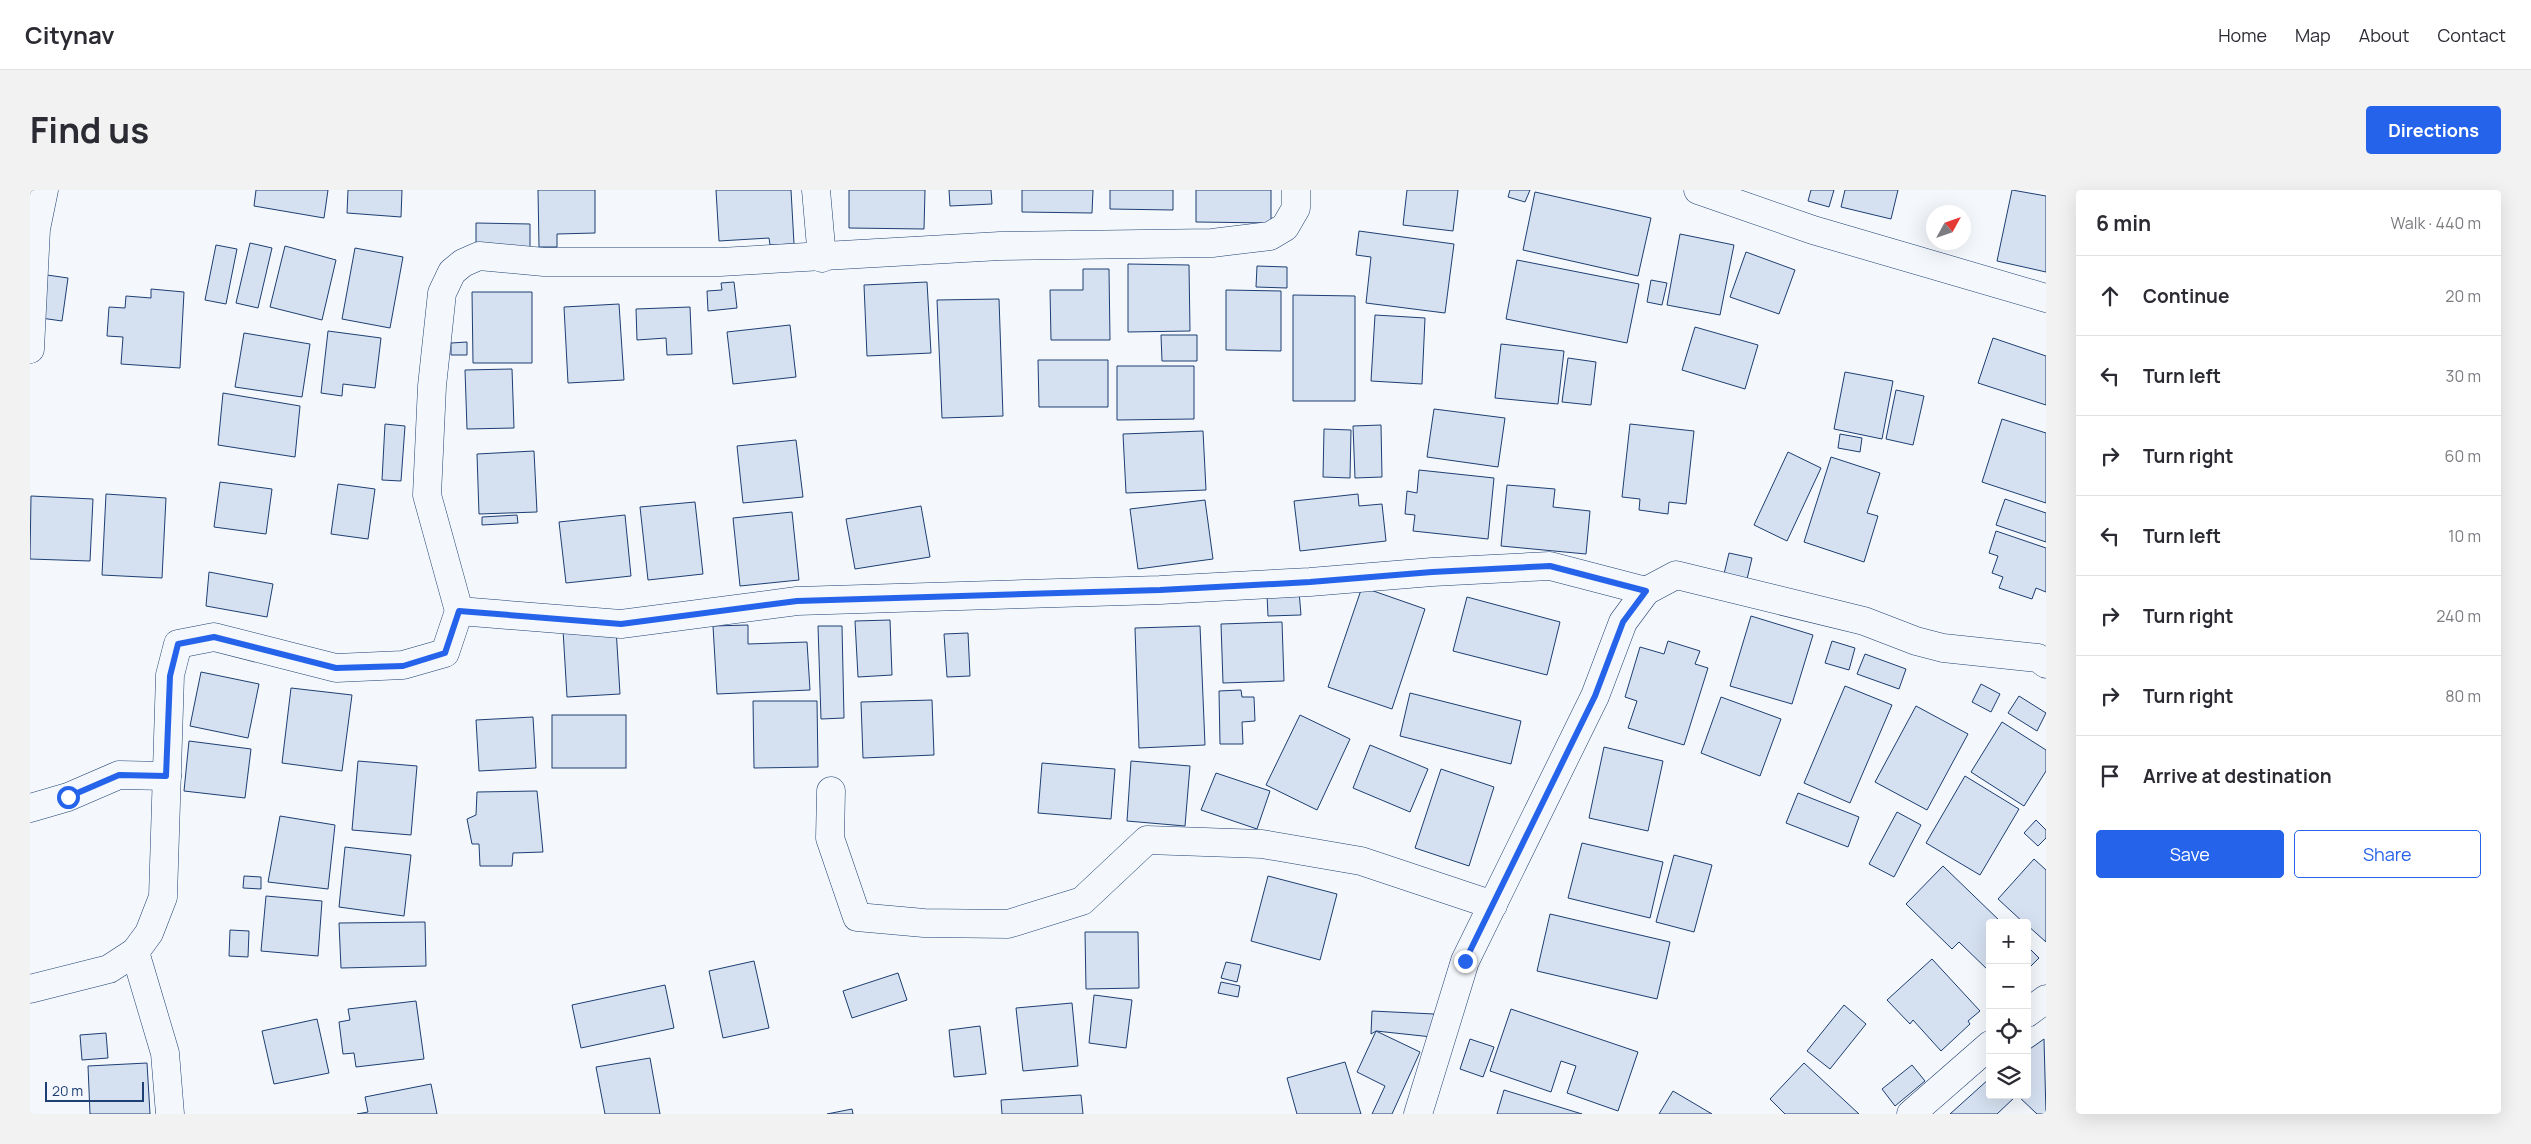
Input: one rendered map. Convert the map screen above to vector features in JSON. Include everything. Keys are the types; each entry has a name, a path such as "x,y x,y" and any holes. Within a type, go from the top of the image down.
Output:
{"street":[{"path":"30,349 36,229 44,190"},
{"path":"816,190 822,258"},
{"path":"30,989 109,969 135,952 149,933 163,897 170,676 178,644 214,637 336,668 403,666 445,653 459,611 427,496 432,386 442,293 452,272 462,263 479,256 544,262 720,262 822,258 1000,246 1212,243 1270,236 1285,227 1296,208 1296,190"},
{"path":"1698,190 1813,230 2046,298"},
{"path":"459,611 621,624 797,601 1160,590 1550,566 1646,591"},
{"path":"1418,1114 1465,961 1595,696 1623,622 1646,591 1676,575 1864,621 1916,641 1943,648 2043,655"},
{"path":"30,808 68,797 119,775 166,776"},
{"path":"831,791 830,838 857,917 924,923 1008,924 1082,902 1147,840 1262,844 1361,860 1493,905"},
{"path":"135,952 164,1053 170,1114"},
{"path":"2031,1010 2046,999"},
{"path":"1911,1114 1986,1049"}],"building":[{"path":"256,190 328,190 324,218 254,206"},
{"path":"348,190 402,190 401,217 347,213"},
{"path":"538,190 595,190 595,233 557,234 557,247 539,247"},
{"path":"716,190 791,190 794,244 770,245 769,238 719,241"},
{"path":"849,190 925,190 924,229 849,228"},
{"path":"949,190 991,190 992,204 950,206"},
{"path":"1022,190 1093,190 1092,213 1022,212"},
{"path":"1110,190 1173,190 1173,210 1110,209"},
{"path":"1196,190 1271,190 1271,223 1196,222"},
{"path":"1407,190 1458,190 1453,231 1403,225"},
{"path":"1510,190 1530,190 1525,202 1508,197"},
{"path":"1811,190 1834,190 1829,207 1808,201"},
{"path":"1845,190 1898,190 1891,219 1841,207"},
{"path":"2012,190 2046,196 2046,272 1997,261"},
{"path":"1535,192 1651,218 1638,276 1523,250"},
{"path":"476,223 530,224 530,249 476,248"},
{"path":"1359,231 1454,244 1445,313 1366,303 1371,257 1356,255"},
{"path":"1680,234 1734,245 1720,315 1667,305"},
{"path":"250,243 272,248 258,308 236,303"},
{"path":"216,245 237,249 226,304 205,300"},
{"path":"285,246 336,260 322,320 270,307"},
{"path":"355,248 403,257 390,328 342,319"},
{"path":"1746,252 1795,270 1779,314 1730,297"},
{"path":"1517,260 1639,284 1627,343 1506,319"},
{"path":"1128,264 1189,265 1190,331 1128,332"},
{"path":"1257,266 1287,267 1287,288 1256,287"},
{"path":"1083,269 1109,269 1110,340 1051,340 1050,290 1083,290"},
{"path":"47,275 68,278 62,321 41,318"},
{"path":"1651,280 1667,283 1662,305 1647,302"},
{"path":"734,282 737,308 708,311 707,291 722,290 721,283"},
{"path":"927,282 931,353 867,356 864,285"},
{"path":"151,289 184,292 180,368 121,364 123,337 107,336 109,307 125,308 126,296 151,298"},
{"path":"1226,290 1281,291 1281,351 1226,350"},
{"path":"472,292 532,292 532,363 473,363"},
{"path":"1293,295 1355,296 1355,401 1293,401"},
{"path":"999,299 1003,416 942,418 937,300"},
{"path":"619,304 624,380 568,383 564,307"},
{"path":"690,307 692,354 667,355 666,338 637,340 636,309"},
{"path":"1375,315 1425,318 1422,384 1371,381"},
{"path":"790,325 796,377 733,384 727,332"},
{"path":"1695,327 1758,345 1745,389 1682,370"},
{"path":"328,331 381,338 375,388 343,384 342,396 321,393"},
{"path":"244,333 310,344 302,397 235,387"},
{"path":"1161,335 1197,335 1197,361 1162,361"},
{"path":"1993,338 2046,356 2046,405 1978,383"},
{"path":"467,342 467,355 451,355 451,343"},
{"path":"1501,344 1564,351 1558,404 1495,398"},
{"path":"1568,358 1596,362 1591,405 1562,402"},
{"path":"1038,360 1108,360 1108,407 1039,407"},
{"path":"1117,366 1194,366 1194,419 1117,420"},
{"path":"512,369 514,428 467,429 465,370"},
{"path":"1845,372 1893,381 1882,439 1834,429"},
{"path":"1896,390 1924,396 1913,445 1886,439"},
{"path":"223,393 300,406 295,457 218,445"},
{"path":"1434,409 1505,418 1498,467 1427,457"},
{"path":"2002,419 2046,433 2046,503 1982,482"},
{"path":"385,424 405,426 401,481 382,480"},
{"path":"1630,424 1694,431 1686,504 1669,502 1668,514 1639,510 1640,499 1622,497"},
{"path":"1381,425 1382,477 1355,478 1353,426"},
{"path":"1324,429 1351,430 1350,478 1323,477"},
{"path":"1203,431 1206,490 1126,493 1123,434"},
{"path":"1840,434 1862,438 1860,452 1838,448"},
{"path":"796,440 803,497 743,503 737,446"},
{"path":"534,451 537,512 479,514 477,454"},
{"path":"1788,452 1821,468 1787,541 1754,525"},
{"path":"1831,457 1880,473 1867,513 1878,516 1864,562 1804,542"},
{"path":"1419,470 1494,478 1488,539 1413,531 1415,515 1405,514 1407,491 1417,493"},
{"path":"220,482 272,489 266,534 214,527"},
{"path":"338,484 375,489 368,539 331,534"},
{"path":"1507,485 1555,489 1553,507 1590,511 1586,554 1501,546"},
{"path":"106,494 166,498 162,578 102,575"},
{"path":"1358,494 1359,506 1382,504 1386,541 1300,551 1294,501"},
{"path":"31,496 93,499 90,561 30,559"},
{"path":"2005,499 2046,513 2046,542 1996,525"},
{"path":"1205,500 1213,559 1138,569 1130,509"},
{"path":"695,502 703,574 648,580 640,507"},
{"path":"921,506 930,557 855,569 846,519"},
{"path":"792,512 799,580 740,586 733,518"},
{"path":"517,515 518,523 482,525 482,517"},
{"path":"625,515 631,576 566,583 559,522"},
{"path":"1996,531 2046,548 2046,592 2036,588 2032,599 1999,588 2003,577 1992,573 1998,556 1989,553"},
{"path":"1729,553 1752,558 1747,579 1724,574"},
{"path":"209,572 273,584 267,617 206,606"},
{"path":"1362,587 1425,609 1392,709 1328,687"},
{"path":"1299,591 1301,615 1268,616 1267,595"},
{"path":"1467,597 1560,622 1547,675 1453,651"},
{"path":"1751,616 1813,635 1792,704 1730,686"},
{"path":"890,620 892,675 858,677 855,621"},
{"path":"1282,622 1284,681 1223,683 1221,624"},
{"path":"748,625 748,644 807,642 810,690 717,694 713,626"},
{"path":"818,626 842,626 844,718 821,719"},
{"path":"1200,626 1205,745 1139,748 1135,628"},
{"path":"616,628 620,694 567,697 563,630"},
{"path":"968,633 970,676 947,677 944,634"},
{"path":"1668,641 1700,651 1695,664 1708,668 1684,745 1628,728 1637,701 1625,697 1640,647 1664,654"},
{"path":"1832,641 1855,648 1849,670 1825,663"},
{"path":"1865,654 1906,669 1899,689 1857,674"},
{"path":"201,672 259,684 248,738 190,726"},
{"path":"1981,684 2000,694 1991,712 1972,702"},
{"path":"1845,686 1892,705 1850,803 1804,783"},
{"path":"291,688 352,695 342,771 282,763"},
{"path":"1241,690 1242,697 1254,697 1255,721 1242,722 1243,744 1220,744 1219,691"},
{"path":"1410,693 1521,721 1511,764 1400,736"},
{"path":"2019,696 2046,713 2037,731 2008,713"},
{"path":"1721,697 1781,719 1760,776 1701,753"},
{"path":"932,700 934,755 863,758 861,702"},
{"path":"753,701 817,701 818,767 754,768"},
{"path":"1916,706 1968,734 1927,810 1875,782"},
{"path":"552,715 626,715 626,768 552,768"},
{"path":"1300,715 1350,739 1317,810 1266,785"},
{"path":"533,717 536,768 479,771 476,720"},
{"path":"2002,722 2046,750 2046,771 2024,806 1971,772"},
{"path":"189,741 251,749 245,798 184,791"},
{"path":"1370,745 1428,769 1410,812 1353,788"},
{"path":"1604,747 1663,761 1648,831 1589,818"},
{"path":"358,761 417,766 411,835 352,830"},
{"path":"1131,761 1190,766 1185,826 1127,821"},
{"path":"1042,763 1115,769 1111,819 1038,813"},
{"path":"1441,769 1494,787 1469,866 1415,848"},
{"path":"1216,773 1270,791 1257,829 1201,810"},
{"path":"1965,776 2019,809 1980,875 1926,843"},
{"path":"537,791 543,852 513,853 512,866 480,866 479,844 472,844 467,819 476,815 477,792"},
{"path":"1798,793 1859,817 1848,847 1786,823"},
{"path":"1897,812 1921,825 1894,877 1869,864"},
{"path":"280,816 335,825 328,889 268,882"},
{"path":"2036,820 2046,830 2046,838 2038,846 2024,833"},
{"path":"1582,843 1663,862 1650,918 1568,898"},
{"path":"345,847 411,855 404,916 339,907"},
{"path":"1674,855 1712,865 1694,932 1656,922"},
{"path":"2034,859 2046,870 2046,942 2031,929 2031,919 2020,919 1998,899"},
{"path":"1943,866 1998,919 1986,919 1986,968 1959,942 1952,949 1906,904"},
{"path":"244,876 261,877 261,889 243,888"},
{"path":"1268,876 1337,894 1320,960 1251,941"},
{"path":"266,896 322,901 318,956 261,951"},
{"path":"1550,914 1670,942 1657,999 1537,971"},
{"path":"425,922 426,966 341,968 339,923"},
{"path":"230,930 249,931 248,957 229,956"},
{"path":"1085,932 1138,932 1139,988 1086,989"},
{"path":"2031,950 2039,958 2031,966"},
{"path":"1932,959 1980,1011 1968,1021 1970,1024 1941,1051 1913,1020 1910,1024 1887,1000"},
{"path":"754,961 769,1028 723,1038 709,971"},
{"path":"1226,962 1241,965 1237,982 1221,978"},
{"path":"898,973 907,1000 852,1018 843,991"},
{"path":"1221,982 1240,986 1238,997 1218,993"},
{"path":"665,985 674,1028 581,1048 572,1005"},
{"path":"1094,995 1132,1000 1126,1048 1089,1043"},
{"path":"416,1001 424,1059 356,1067 354,1053 343,1054 339,1022 350,1020 348,1009"},
{"path":"1072,1003 1078,1066 1023,1071 1016,1008"},
{"path":"1844,1005 1866,1024 1830,1069 1807,1051"},
{"path":"1511,1009 1638,1052 1618,1111 1567,1093 1576,1066 1561,1061 1551,1092 1490,1071"},
{"path":"1372,1011 1434,1014 1432,1037 1376,1031 1371,1034"},
{"path":"317,1019 329,1073 274,1084 262,1031"},
{"path":"980,1026 986,1074 954,1077 949,1030"},
{"path":"1376,1031 1420,1052 1392,1114 1372,1114 1385,1086 1357,1072"},
{"path":"106,1033 108,1058 82,1060 80,1035"},
{"path":"1470,1039 1494,1047 1483,1077 1460,1069"},
{"path":"2044,1039 2046,1114 2037,1114 2021,1099 2031,1099 2031,1048"},
{"path":"650,1058 660,1114 605,1114 596,1067"},
{"path":"1345,1062 1361,1114 1297,1114 1287,1078"},
{"path":"147,1063 150,1114 90,1114 88,1066"},
{"path":"1804,1063 1859,1114 1785,1114 1770,1099"},
{"path":"1912,1065 1925,1081 1895,1106 1882,1089"},
{"path":"1986,1082 1986,1099 2013,1099 1997,1114 1950,1114"},
{"path":"431,1084 437,1114 357,1114 368,1112 365,1097"},
{"path":"1504,1090 1582,1114 1497,1114"},
{"path":"1673,1091 1712,1114 1659,1114"},
{"path":"1081,1095 1083,1114 1002,1114 1001,1100"},
{"path":"852,1109 853,1114 827,1114"}],"route":[{"path":"68,797 119,775 166,776 170,676 178,644 214,637 336,668 403,666 445,653 459,611 621,624 797,601 1160,590 1550,566 1646,591 1623,622 1595,696 1465,961"}]}
